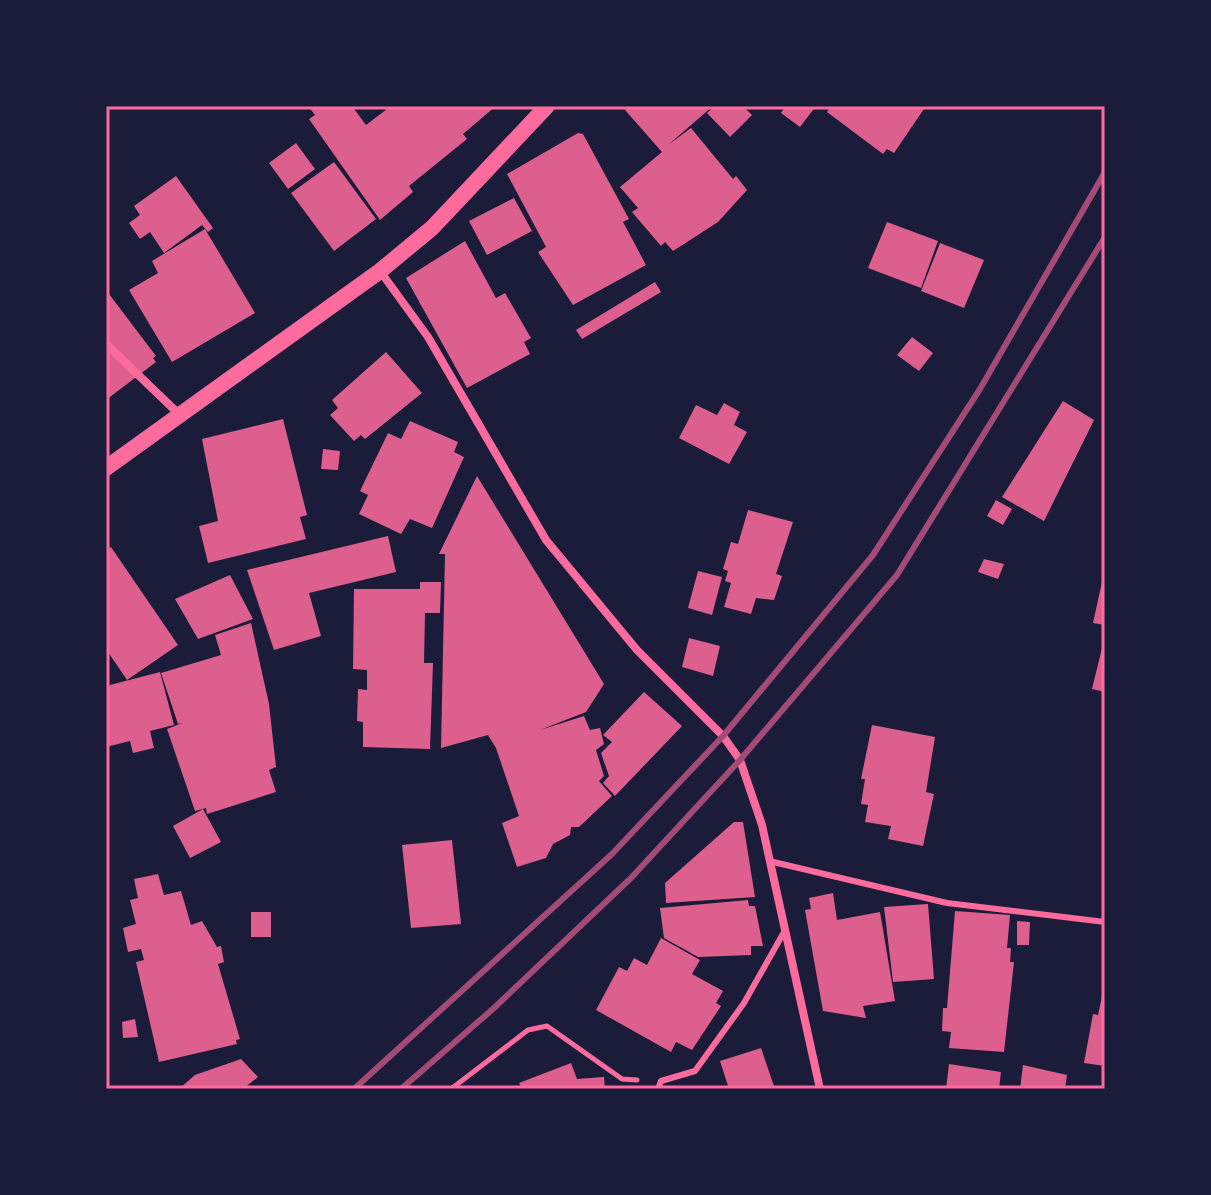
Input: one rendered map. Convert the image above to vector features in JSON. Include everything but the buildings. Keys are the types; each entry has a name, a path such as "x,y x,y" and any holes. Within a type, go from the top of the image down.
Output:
{"main road":[{"path":"106,468 380,271 432,228 547,106"}],"street":[{"path":"380,271 428,337 546,540 637,650 723,736 740,760 769,861 820,1089"},
{"path":"106,344 181,416"}],"lane":[{"path":"769,861 947,903 1105,922"},
{"path":"658,1089 661,1081 695,1071 744,1003 784,932"}],"path":[{"path":"451,1089 528,1030 547,1026 622,1079 661,1081"}],"railway":[{"path":"354,1089 612,854 723,736 873,555 980,389 1105,172"},
{"path":"401,1089 494,1008 631,878 740,760 897,575 1105,237"}]}
